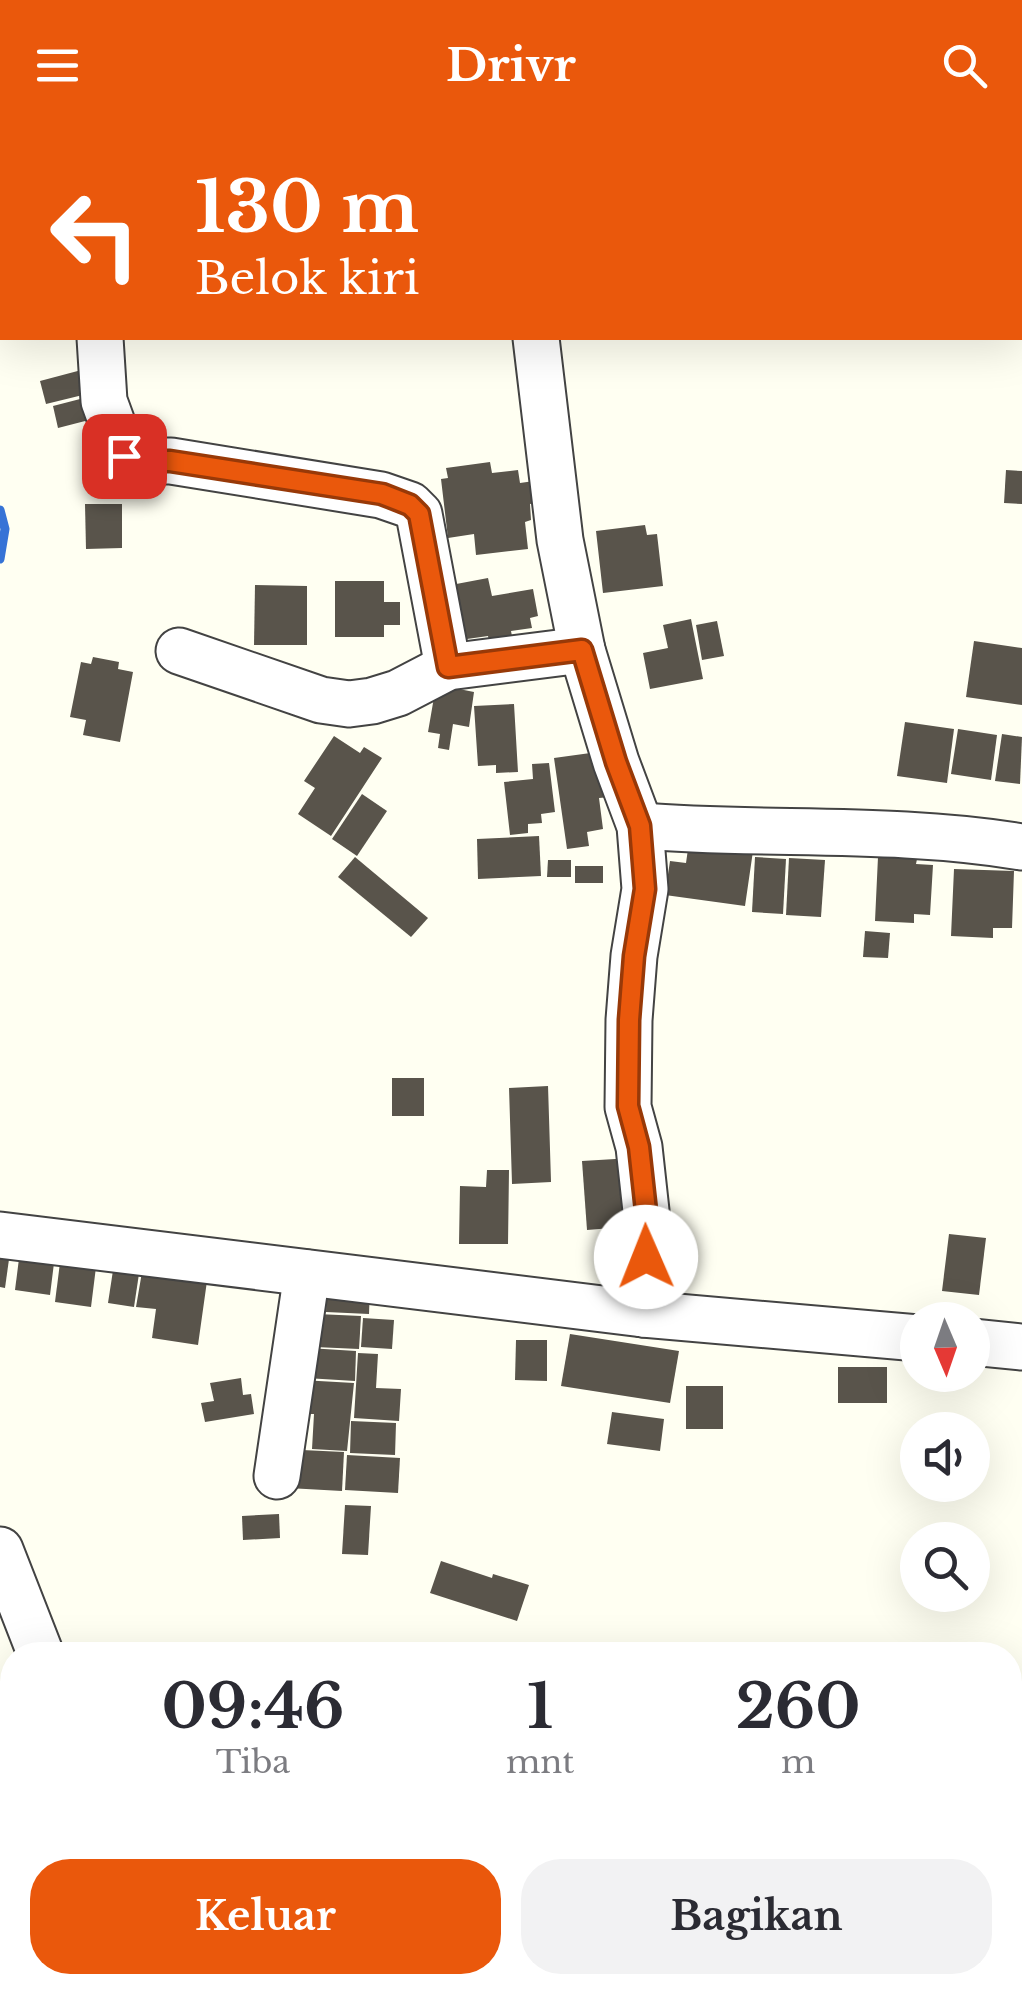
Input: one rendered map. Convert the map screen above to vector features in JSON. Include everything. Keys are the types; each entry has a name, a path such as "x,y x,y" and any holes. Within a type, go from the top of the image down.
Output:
{"street":[{"path":"100,340 104,401 124,456 382,494 410,505 419,514 448,667"},
{"path":"536,340 560,540 582,650 640,826 645,889 634,956 628,1106 639,1147 648,1229 642,1314"},
{"path":"179,650 321,700 349,704 372,702 398,693 448,667 582,650"},
{"path":"640,826 696,831 903,834 1022,847"},
{"path":"0,1235 642,1314 900,1336"},
{"path":"278,1476 306,1273"},
{"path":"990,1344 1022,1347"},
{"path":"0,1550 36,1642"}],"building":[{"path":"89,368 95,392 46,404 40,381"},
{"path":"84,398 89,420 58,428 53,406"},
{"path":"490,462 492,473 518,470 520,483 534,481 537,503 530,504 531,520 525,522 528,549 476,555 474,534 448,538 441,479 448,478 446,468"},
{"path":"1006,470 1022,471 1022,504 1004,503"},
{"path":"85,504 122,504 122,548 86,549"},
{"path":"645,525 647,535 657,534 663,586 603,593 596,531"},
{"path":"488,578 492,596 533,589 538,616 530,618 532,628 511,631 513,641 490,645 488,636 460,640 451,585"},
{"path":"335,581 384,581 384,602 400,602 400,625 384,625 384,637 335,637"},
{"path":"255,585 307,586 307,645 254,645"},
{"path":"691,619 703,679 650,689 643,653 668,648 663,625"},
{"path":"717,621 724,656 702,660 696,625"},
{"path":"974,641 1022,648 1022,705 966,697"},
{"path":"93,657 119,662 118,669 133,672 120,742 83,735 86,720 70,717 81,662 91,664"},
{"path":"438,674 461,678 459,689 474,692 469,727 453,724 449,750 438,748 440,734 428,732"},
{"path":"514,704 518,772 496,773 496,765 478,766 474,706"},
{"path":"905,722 954,729 947,783 897,776"},
{"path":"958,729 997,735 991,780 951,774"},
{"path":"1002,734 1022,737 1020,784 995,781"},
{"path":"334,736 360,753 364,747 382,758 331,836 298,814 315,788 304,781"},
{"path":"605,751 611,797 599,798 603,829 587,832 589,846 567,849 554,758"},
{"path":"549,763 555,812 541,814 542,823 528,824 528,833 510,835 504,782 533,779 532,764"},
{"path":"362,794 387,811 357,856 332,839"},
{"path":"539,836 541,876 478,879 477,839"},
{"path":"689,842 753,851 745,906 665,895 670,861 686,863"},
{"path":"355,857 428,918 411,937 338,877"},
{"path":"755,857 786,859 783,914 752,912"},
{"path":"878,857 917,859 916,864 933,865 930,915 914,914 914,923 875,921"},
{"path":"789,858 825,860 821,917 786,915"},
{"path":"548,860 571,860 571,877 547,877"},
{"path":"575,866 603,866 603,883 575,883"},
{"path":"954,869 1014,871 1012,928 993,928 993,938 951,936"},
{"path":"865,931 890,933 888,958 863,957"},
{"path":"392,1078 424,1078 424,1116 392,1116"},
{"path":"548,1086 551,1182 512,1184 509,1088"},
{"path":"632,1158 636,1226 587,1230 582,1161"},
{"path":"487,1170 509,1170 508,1244 459,1244 460,1186 486,1187"},
{"path":"949,1234 986,1238 979,1295 942,1291"},
{"path":"0,1244 11,1245 5,1288 0,1287"},
{"path":"20,1251 55,1255 50,1295 15,1290"},
{"path":"61,1255 97,1259 91,1307 55,1302"},
{"path":"114,1264 140,1267 134,1307 108,1303"},
{"path":"142,1272 207,1281 198,1345 152,1338 156,1309 136,1307"},
{"path":"327,1283 370,1286 369,1314 326,1312"},
{"path":"317,1314 361,1316 359,1349 315,1347"},
{"path":"363,1318 394,1320 392,1349 361,1347"},
{"path":"570,1334 679,1351 670,1403 561,1386"},
{"path":"516,1340 547,1340 547,1381 515,1380"},
{"path":"308,1348 356,1351 355,1381 306,1378"},
{"path":"358,1353 378,1354 376,1388 401,1389 399,1421 354,1418"},
{"path":"838,1367 887,1367 887,1403 838,1403"},
{"path":"241,1378 243,1395 251,1394 254,1414 205,1422 201,1403 214,1401 210,1383"},
{"path":"301,1380 354,1383 347,1451 312,1449 314,1414 299,1414"},
{"path":"686,1386 723,1386 723,1429 686,1429"},
{"path":"612,1412 664,1419 660,1451 607,1444"},
{"path":"351,1421 396,1423 395,1455 350,1453"},
{"path":"302,1450 344,1452 342,1491 288,1488"},
{"path":"347,1455 400,1458 398,1493 345,1490"},
{"path":"345,1505 371,1506 368,1555 342,1554"},
{"path":"279,1514 280,1538 243,1540 242,1516"},
{"path":"441,1561 529,1585 517,1621 430,1593"}],"waterway":[{"path":"0,510 5,529 0,559"}],"route":[{"path":"124,456 382,494 410,505 419,514 448,667 582,650 640,826 645,889 634,956 628,1106 639,1147 648,1229 646,1257"}]}
